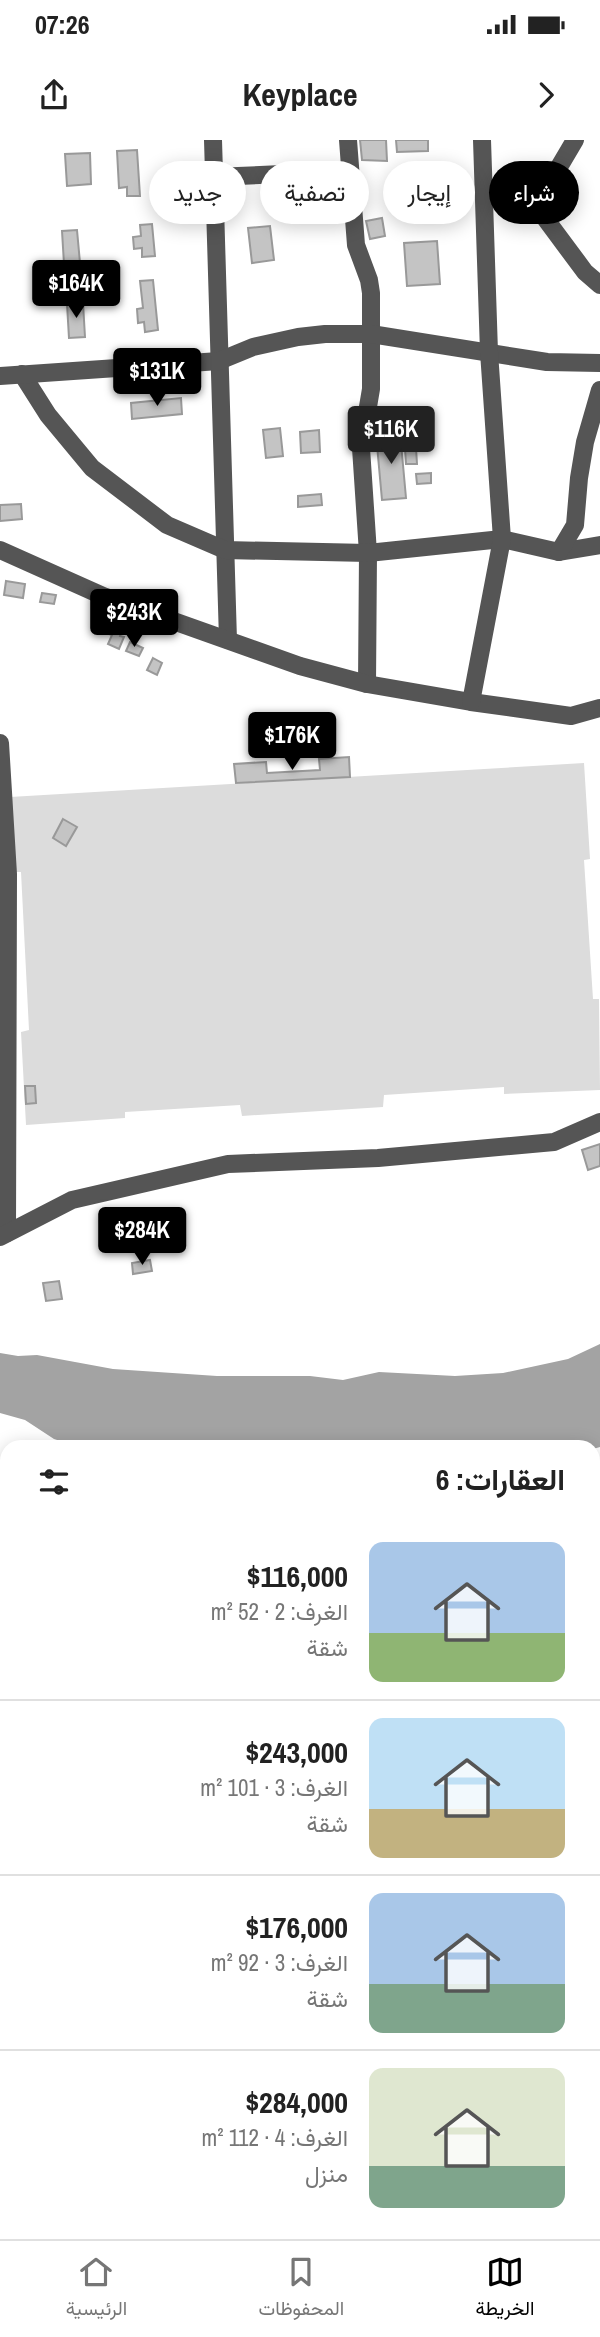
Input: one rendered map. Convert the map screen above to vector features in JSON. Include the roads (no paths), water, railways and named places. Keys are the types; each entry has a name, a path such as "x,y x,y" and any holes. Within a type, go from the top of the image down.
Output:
{"street":[{"path":"213,140 214,161"},
{"path":"348,140 349,161"},
{"path":"471,702 502,539 489,352 482,140"},
{"path":"575,140 536,206 585,272 600,285"},
{"path":"215,224 228,640"},
{"path":"354,224 356,246 371,293 371,389 361,448 368,553 367,684"},
{"path":"0,376 219,361 253,347 325,334 371,334 547,362 600,363"},
{"path":"22,374 48,415 92,468 167,525 225,550 368,553 502,539 559,552 600,545"},
{"path":"559,552 575,525 585,442 600,390"},
{"path":"0,550 103,596 300,666 367,684 571,716 600,708"},
{"path":"0,743 8,874 3,1235 72,1200 228,1164 378,1158 554,1142 600,1122"}]}
